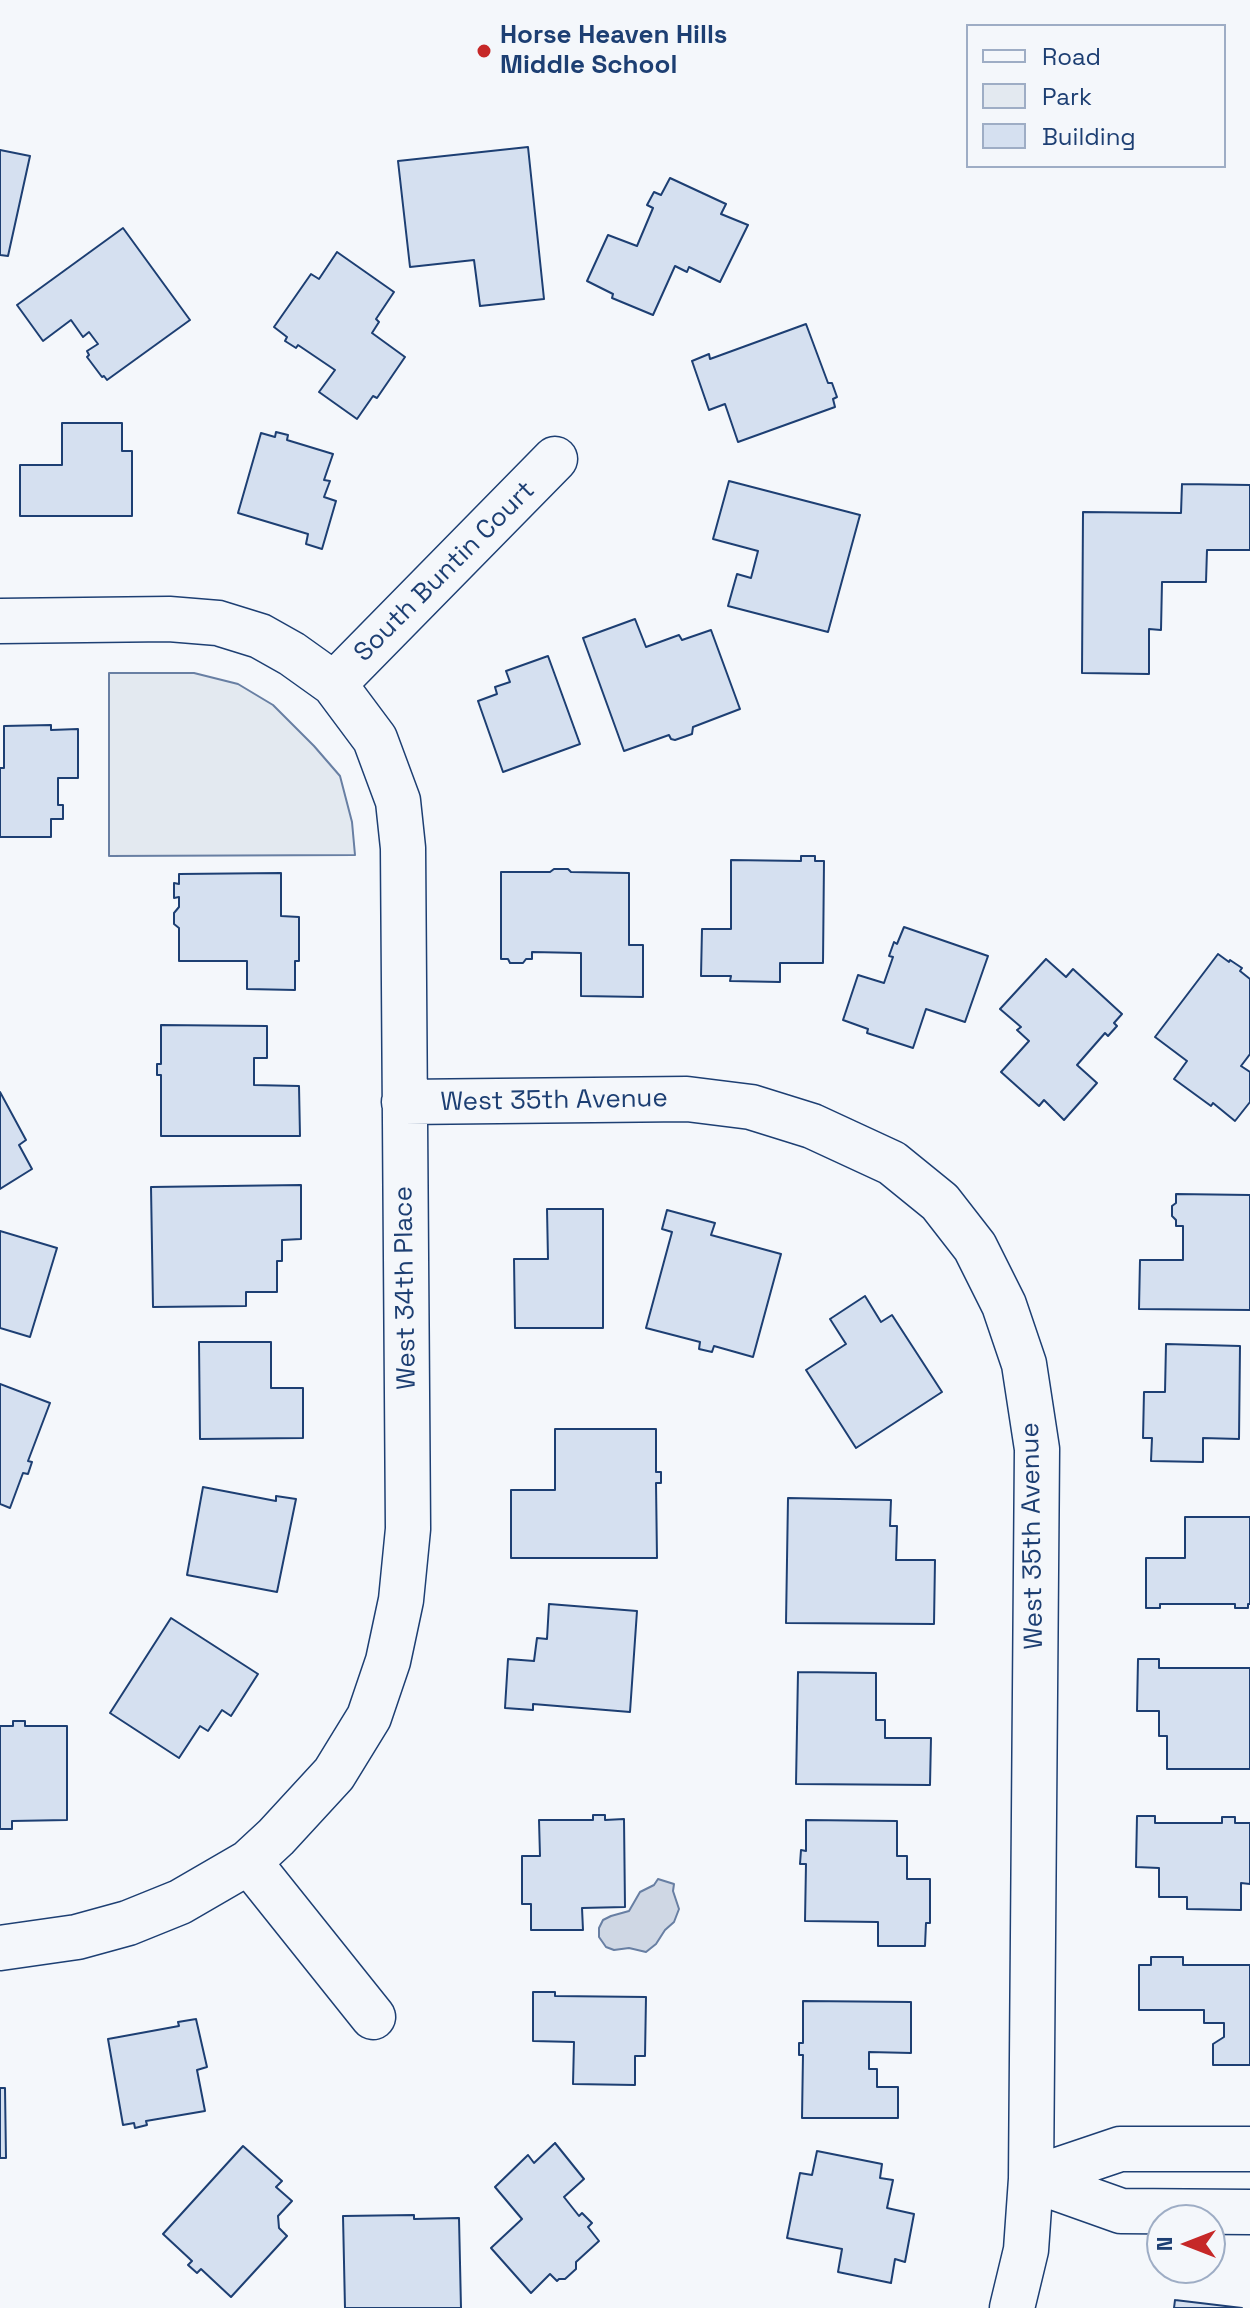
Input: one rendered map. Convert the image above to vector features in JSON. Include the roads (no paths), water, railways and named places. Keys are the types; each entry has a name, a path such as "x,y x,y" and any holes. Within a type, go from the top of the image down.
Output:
{"street":[{"name":"South Buntin Court","path":"334,684 555,459"},
{"name":"West 34th Place","path":"0,621 169,619 218,623 260,636 334,684 375,739 398,801 403,848 408,1529 401,1600 388,1661 369,1717 334,1774 276,1837 249,1862 180,1902 128,1923 77,1937 0,1948"},
{"name":"West 35th Avenue","path":"404,1102 687,1099 751,1107 812,1126 892,1163 940,1202 975,1247 1004,1305 1024,1364 1037,1449 1031,2179 1026,2250 1012,2308"},
{"path":"249,1862 373,2017"},
{"path":"1031,2179 1120,2149 1250,2149"},
{"path":"1031,2179 1121,2211 1250,2212"}],"place":[{"name":"Horse Heaven Hills Middle School","path":"484,51"}]}
